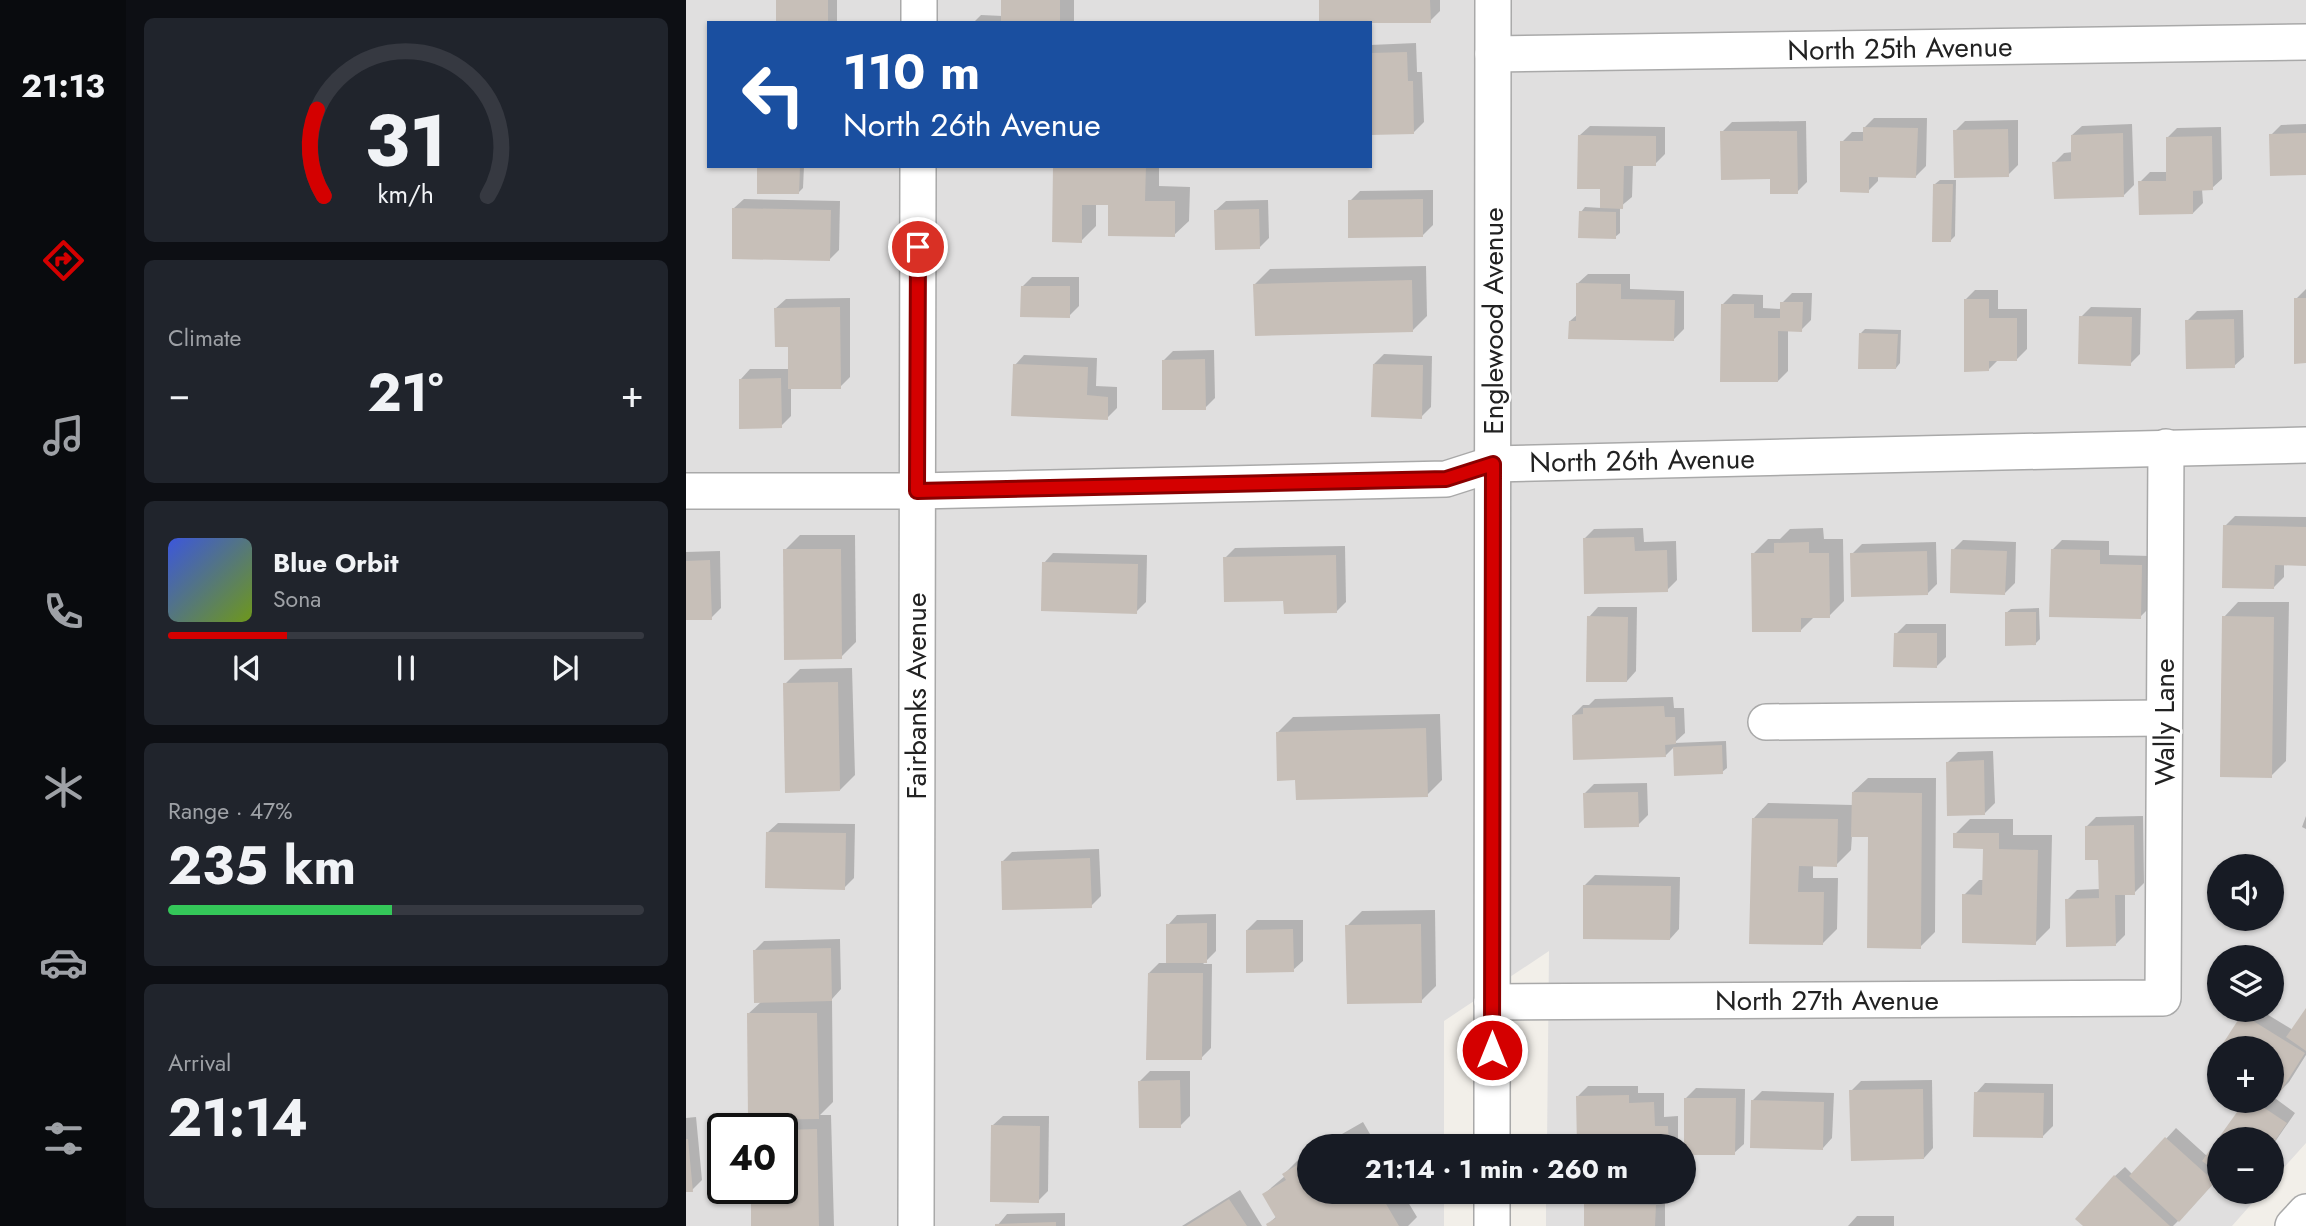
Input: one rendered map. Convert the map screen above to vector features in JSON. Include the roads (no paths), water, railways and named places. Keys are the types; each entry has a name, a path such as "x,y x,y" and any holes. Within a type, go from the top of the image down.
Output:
{"street":[{"path":"919,0 919,21"},
{"name":"Englewood Avenue","path":"1492,1134 1493,0"},
{"name":"North 25th Avenue","path":"1493,54 2306,42"},
{"name":"Fairbanks Avenue","path":"916,1226 918,168"},
{"name":"North 26th Avenue","path":"686,491 917,491 1446,479 1493,464 2306,445"},
{"name":"Wally Lane","path":"2162,998 2166,447"},
{"path":"1766,722 2164,718"},
{"name":"North 27th Avenue","path":"1492,1002 2162,998"},
{"path":"1492,1204 1492,1226"},
{"path":"2293,1226 2306,1212"}]}
